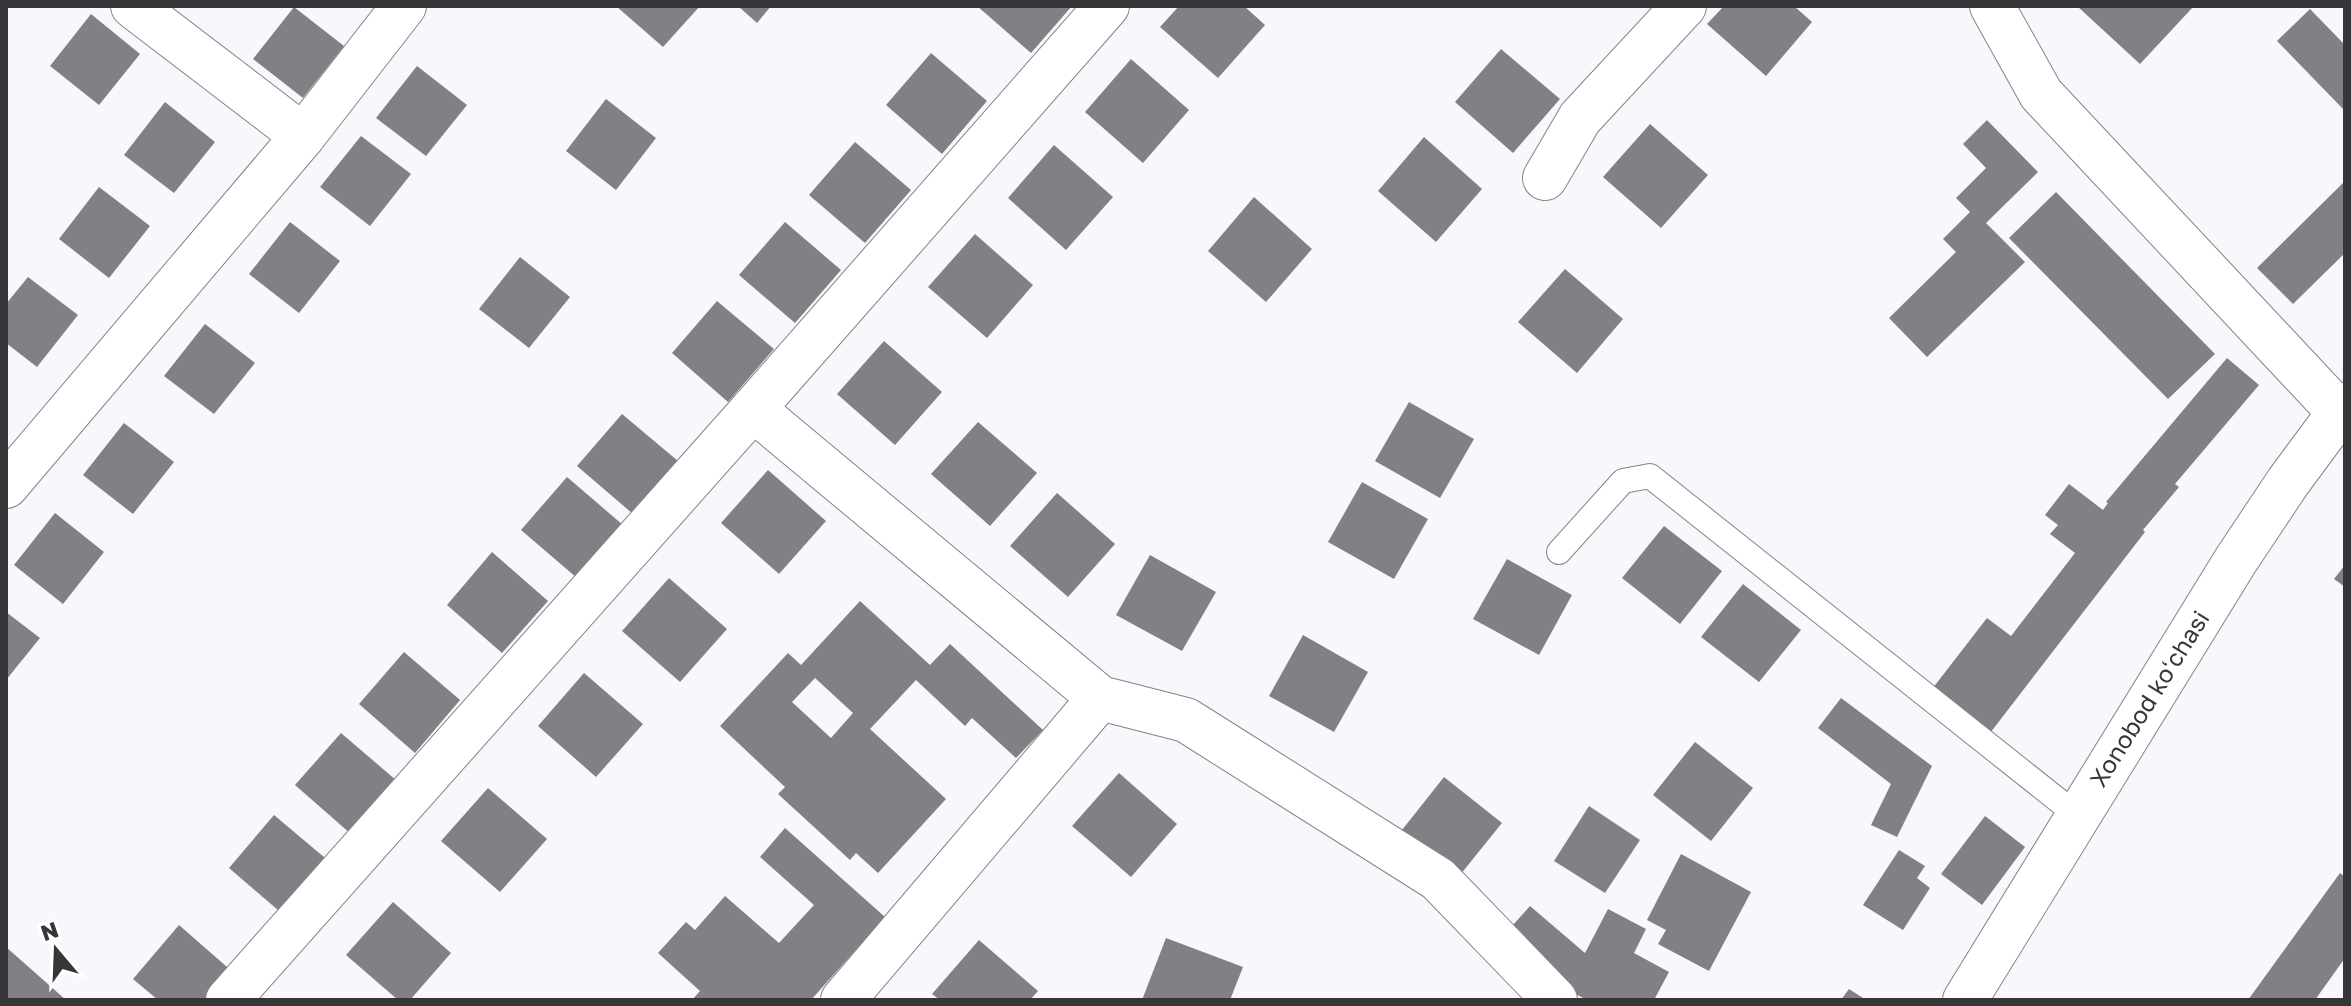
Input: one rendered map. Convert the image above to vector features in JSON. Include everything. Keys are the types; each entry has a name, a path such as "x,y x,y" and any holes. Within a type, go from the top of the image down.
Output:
{"street":[{"path":"133,6 303,136"},
{"path":"6,486 303,136 404,6"},
{"path":"228,1000 1107,6"},
{"path":"1545,178 1580,118 1684,6"},
{"path":"1992,6 2041,94 2342,408"},
{"name":"Xonobod koʻchasi","path":"1965,1000 2236,560 2342,408"},
{"path":"753,409 1100,698 1186,720 1438,879 1555,1000"},
{"path":"843,1000 1100,698"}],"lane":[{"path":"1559,552 1623,481 1650,476 2078,816"}],"building":[{"path":"616,6 700,6 663,47"},
{"path":"738,6 771,6 757,23"},
{"path":"977,6 1072,6 1031,53"},
{"path":"1179,6 1244,6 1265,25 1218,78 1160,27"},
{"path":"1724,6 1794,6 1812,22 1766,76 1707,24"},
{"path":"2077,6 2194,6 2140,64"},
{"path":"294,7 344,46 303,98 253,59"},
{"path":"2310,9 2345,45 2345,111 2277,41"},
{"path":"91,14 140,54 99,105 50,66"},
{"path":"1501,49 1560,99 1513,153 1455,102"},
{"path":"931,53 987,101 942,154 886,105"},
{"path":"1131,59 1189,110 1143,163 1085,112"},
{"path":"417,66 467,105 426,156 376,118"},
{"path":"606,99 656,138 616,190 566,151"},
{"path":"165,102 215,142 174,193 124,155"},
{"path":"1987,120 2038,172 1986,223 2025,262 1927,357 1889,318 1956,252 1943,239 1970,212 1956,198 1986,168 1963,144"},
{"path":"1650,124 1708,175 1661,228 1603,177"},
{"path":"361,136 411,174 370,226 320,187"},
{"path":"1424,137 1482,189 1436,242 1378,191"},
{"path":"855,142 911,190 865,243 809,195"},
{"path":"1054,145 1113,197 1066,250 1008,198"},
{"path":"2345,181 2345,253 2293,304 2257,268"},
{"path":"99,187 150,226 109,278 59,239"},
{"path":"2056,192 2215,354 2168,399 2009,238"},
{"path":"1254,197 1312,249 1266,302 1208,251"},
{"path":"290,222 340,261 299,313 249,274"},
{"path":"785,222 841,270 795,323 739,275"},
{"path":"975,234 1033,285 987,338 928,287"},
{"path":"520,257 570,297 529,348 479,309"},
{"path":"1565,269 1623,319 1577,373 1518,322"},
{"path":"28,277 78,315 37,367 6,343 6,304"},
{"path":"717,301 774,349 728,402 672,353"},
{"path":"205,324 255,363 214,414 164,376"},
{"path":"884,341 942,392 895,445 837,394"},
{"path":"2227,358 2259,385 2175,484 2179,487 1987,737 1929,693 1987,618 2011,636 2075,553 2050,534 2058,525 2045,515 2069,484 2103,510 2106,502"},
{"path":"1409,402 1474,439 1440,498 1375,461"},
{"path":"622,414 678,461 633,514 577,466"},
{"path":"978,422 1037,473 990,526 931,474"},
{"path":"124,423 174,462 133,514 83,475"},
{"path":"768,470 826,521 779,574 721,523"},
{"path":"567,477 623,525 577,578 521,530"},
{"path":"1362,482 1428,519 1394,579 1328,542"},
{"path":"1057,493 1115,544 1068,597 1010,546"},
{"path":"55,513 104,552 63,604 14,565"},
{"path":"1664,526 1722,571 1680,624 1622,578"},
{"path":"492,552 548,601 502,653 447,605"},
{"path":"1150,555 1216,592 1182,651 1116,615"},
{"path":"1507,559 1572,595 1539,655 1473,619"},
{"path":"2345,565 2345,587 2334,579"},
{"path":"669,578 727,629 680,682 622,631"},
{"path":"1743,584 1801,630 1759,682 1701,637"},
{"path":"860,601 930,665 950,644 1043,730 1016,758 972,718 965,726 916,680 870,729 946,799 878,873 856,853 850,860 778,794 785,787 720,726 788,653 801,665","holes":["815,678 853,713 831,738 792,702"]},
{"path":"6,612 40,638 6,680"},
{"path":"1303,635 1368,672 1334,732 1269,696"},
{"path":"404,652 460,700 415,753 359,704"},
{"path":"584,673 643,724 596,777 538,726"},
{"path":"1841,698 1932,766 1897,837 1871,825 1891,784 1818,728"},
{"path":"341,733 397,781 351,834 295,785"},
{"path":"1695,742 1753,788 1711,841 1653,795"},
{"path":"1119,773 1177,824 1131,877 1072,826"},
{"path":"1444,777 1502,823 1460,875 1402,830"},
{"path":"488,788 547,839 500,892 441,841"},
{"path":"1589,806 1640,840 1605,893 1554,861"},
{"path":"274,815 331,863 285,916 229,868"},
{"path":"1985,816 2025,847 1982,905 1941,874"},
{"path":"785,828 885,917 811,1000 692,1000 700,991 658,953 686,922 695,930 725,896 779,943 814,905 760,857"},
{"path":"1899,850 1925,866 1917,878 1930,888 1903,930 1863,905"},
{"path":"1681,854 1751,892 1709,971 1658,944 1666,930 1647,920"},
{"path":"2340,873 2345,877 2345,958 2315,1000 2248,1000"},
{"path":"393,902 451,953 410,1000 398,1000 346,955"},
{"path":"1530,906 1585,953 1608,909 1646,929 1634,953 1669,972 1654,1000 1587,1000 1566,989 1504,935"},
{"path":"179,925 235,974 212,1000 158,1000 133,979"},
{"path":"1166,938 1243,967 1230,1000 1142,1000"},
{"path":"979,940 1038,991 1030,1000 940,1000 932,994"},
{"path":"6,947 66,1000 6,1000"},
{"path":"1849,989 1866,1000 1841,1000"}]}
